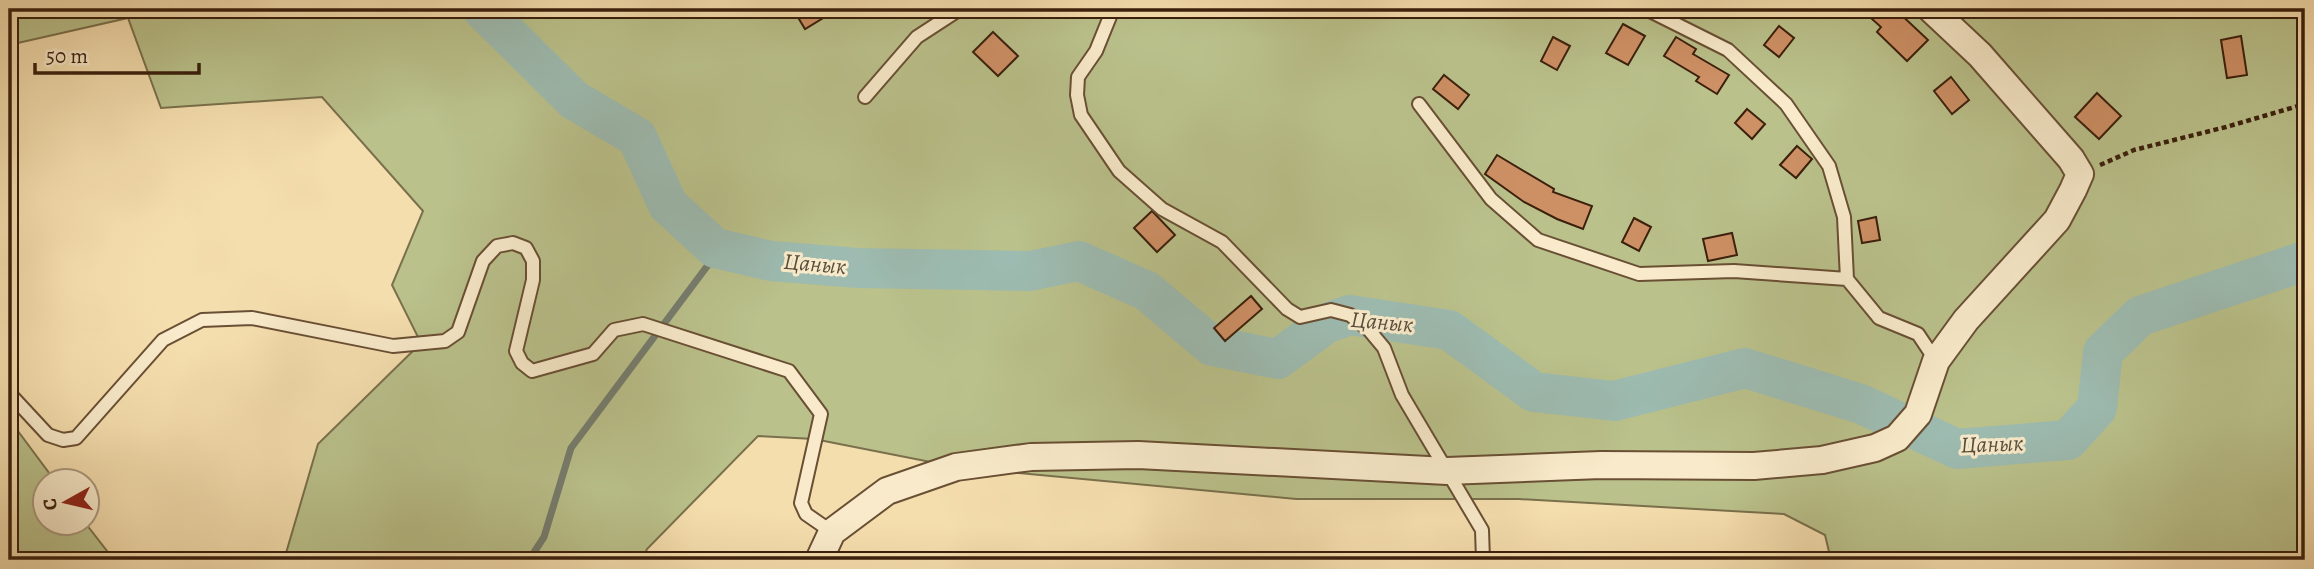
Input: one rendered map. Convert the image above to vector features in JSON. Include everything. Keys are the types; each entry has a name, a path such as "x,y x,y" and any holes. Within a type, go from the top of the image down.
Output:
{"street":[{"path":"819,560 832,532 887,491 956,467 1031,457 1138,455 1447,471 1601,465 1754,466 1822,460 1875,448 1897,438 1918,414 1936,361 1966,320 2057,220 2080,174 2071,159 1980,55 1931,9"}],"lane":[{"path":"865,97 918,37 960,9"},
{"path":"1109,9 1111,14 1096,51 1078,77 1077,95 1081,115 1119,171 1162,209 1222,242 1287,309 1300,317 1331,310 1350,315 1369,330 1384,348 1402,395 1482,530 1483,560"},
{"path":"1646,9 1728,50 1786,104 1829,166 1844,218 1847,279 1879,318 1918,334 1936,361"},
{"path":"1419,104 1491,199 1538,240 1639,274 1734,271 1847,279"},
{"path":"9,393 48,435 63,440 76,438 163,340 202,320 252,317 393,346 445,341 458,332 483,261 497,246 513,243 526,248 533,261 533,280 516,351 522,363 532,371 593,354 614,331 643,324 789,371 821,414 801,503 806,514 832,532"}],"path":[{"path":"2080,174 2134,150 2226,127 2305,103"}],"green space":[{"path":"9,9 2305,9 2305,560 1831,560 1825,535 1784,514 1519,499 1296,499 956,467 814,439 758,436 647,549 642,560 284,560 318,444 421,343 392,285 423,211 322,97 161,108 128,18 9,45"},
{"path":"9,419 45,468 32,468 32,538 97,538 114,560 9,560"}],"building":[{"path":"793,9 838,9 805,29"},
{"path":"1861,9 1895,9 1928,40 1907,61 1877,32 1881,27"},
{"path":"1623,24 1645,36 1628,65 1606,53"},
{"path":"1779,26 1794,38 1779,57 1764,45"},
{"path":"993,32 1018,56 998,76 973,52"},
{"path":"2241,36 2247,75 2227,78 2221,40"},
{"path":"1553,37 1570,46 1557,70 1541,61"},
{"path":"1676,37 1696,49 1693,54 1729,75 1717,94 1696,81 1699,77 1664,56"},
{"path":"1444,75 1469,95 1458,109 1433,89"},
{"path":"1951,77 1969,100 1952,114 1934,91"},
{"path":"2097,93 2121,116 2099,139 2075,117"},
{"path":"1747,109 1765,124 1752,139 1735,123"},
{"path":"1797,146 1812,159 1796,178 1780,165"},
{"path":"1497,155 1554,189 1553,192 1592,206 1583,229 1524,202 1485,174"},
{"path":"1152,211 1175,235 1157,252 1134,228"},
{"path":"1876,217 1880,240 1862,243 1858,221"},
{"path":"1634,218 1651,227 1639,251 1622,242"},
{"path":"1732,233 1737,255 1708,261 1703,239"},
{"path":"1251,296 1262,309 1225,341 1214,328"}],"waterway":[{"name":"Цанык","path":"482,9 574,100 637,137 668,205 715,248 771,261 858,268 1030,271 1079,261 1147,291 1212,346 1278,359 1327,323 1350,315 1449,330 1534,392 1614,401 1745,368 1861,404 1957,449 2068,440 2097,408 2103,352 2140,316 2305,261"},
{"path":"529,560 544,537 571,448 720,249"}]}
